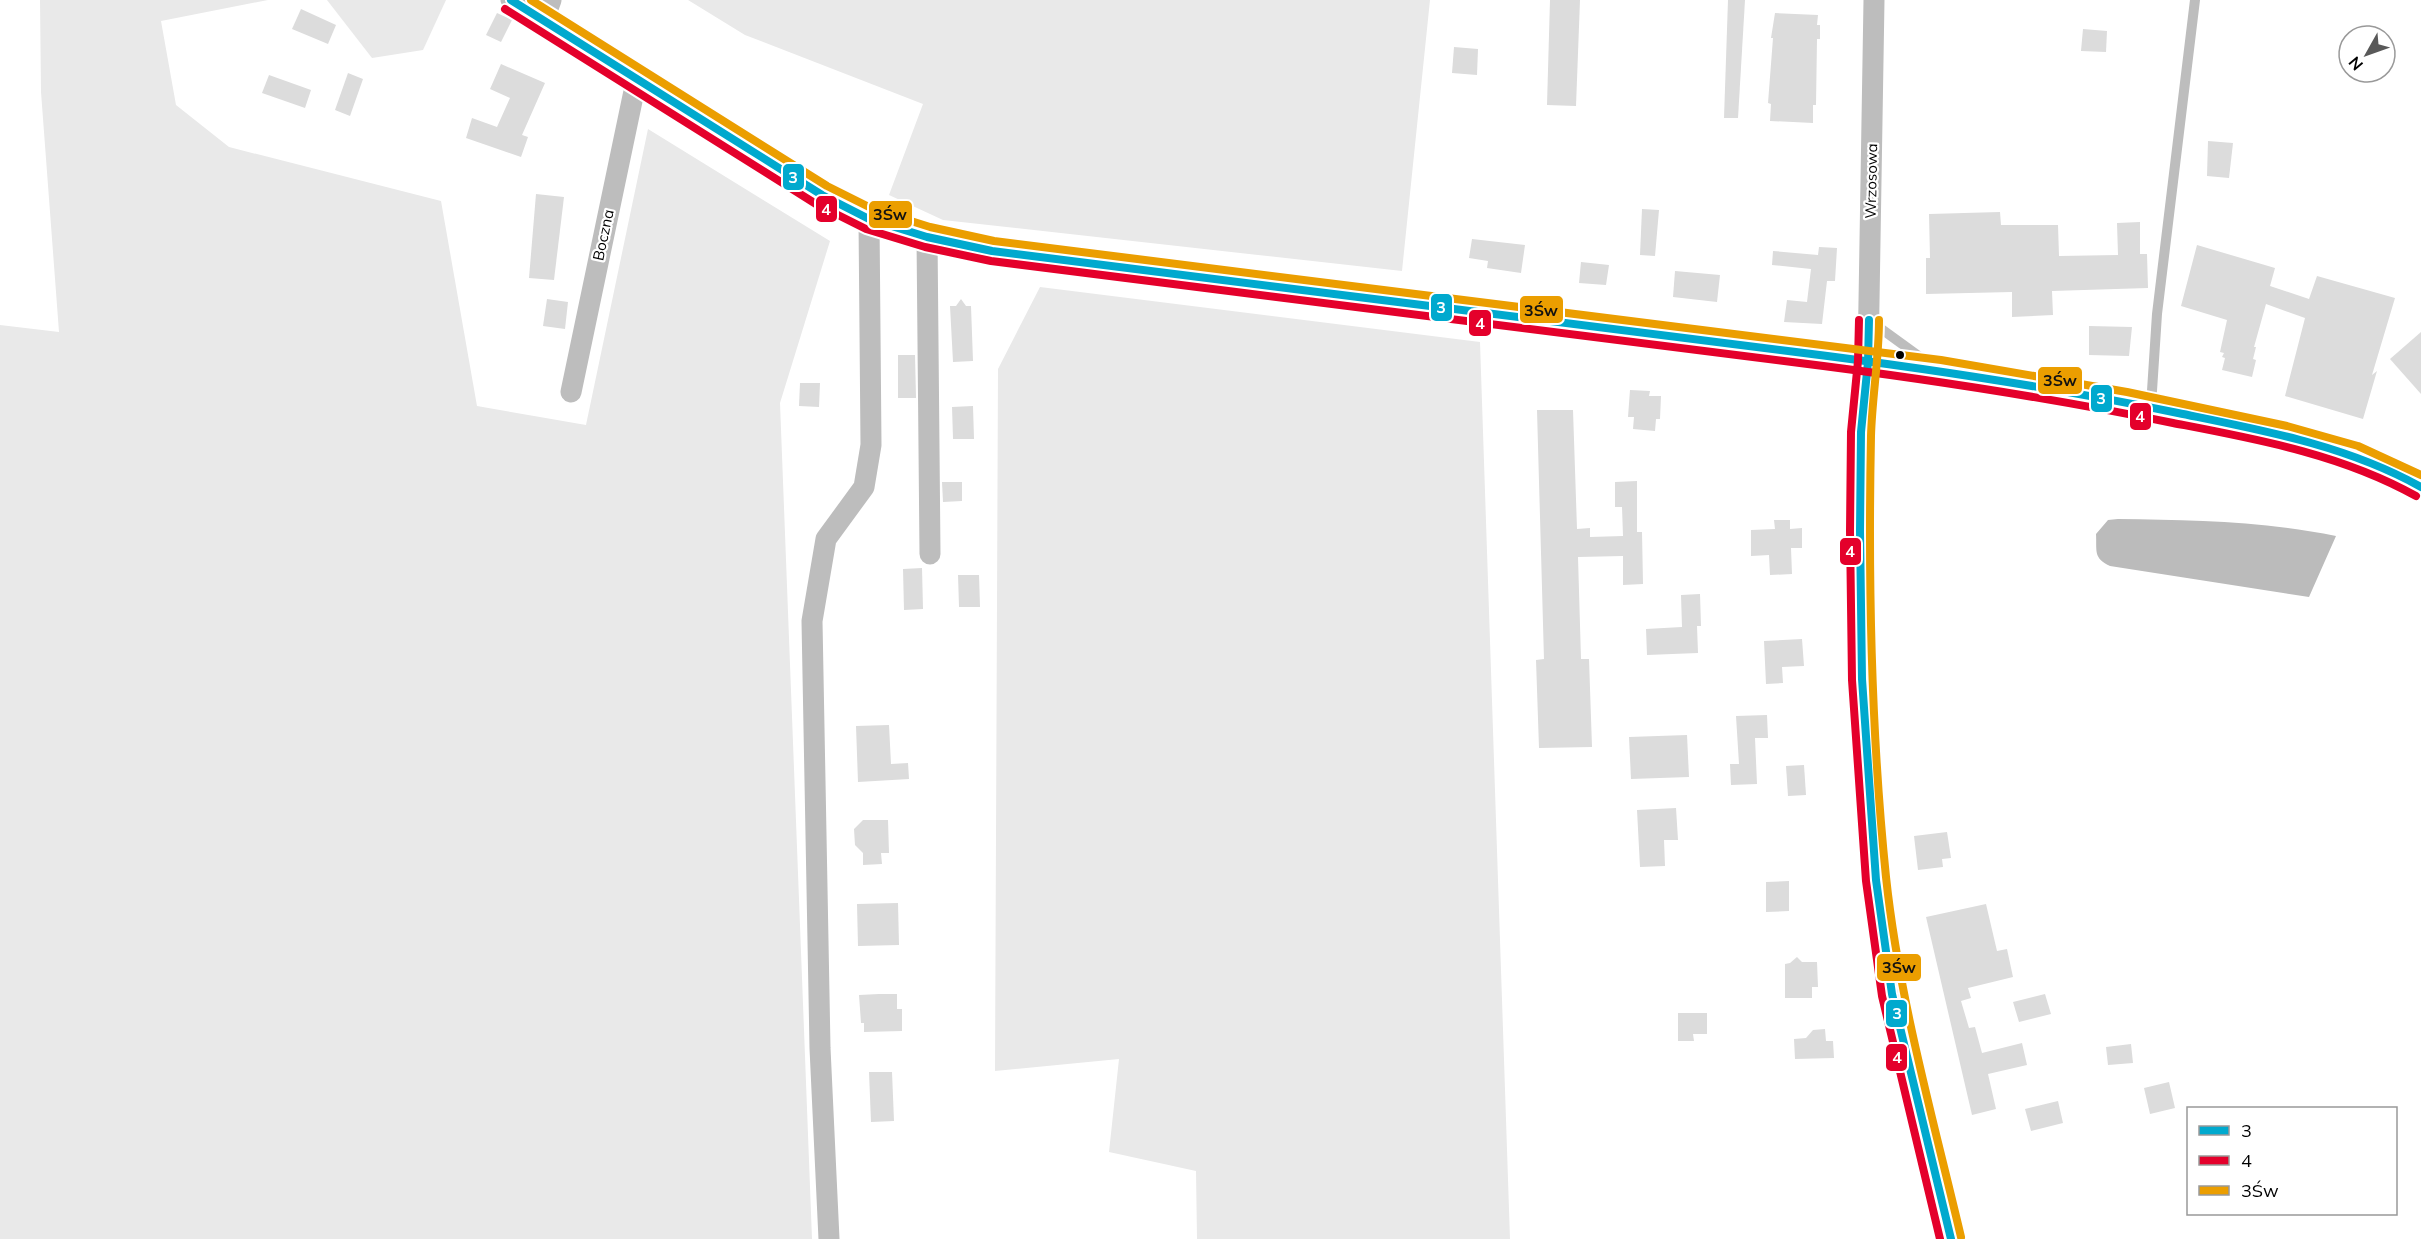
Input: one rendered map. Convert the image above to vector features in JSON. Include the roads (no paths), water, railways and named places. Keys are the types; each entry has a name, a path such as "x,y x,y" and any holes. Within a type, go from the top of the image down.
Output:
{"street":[{"path":"511,0 548,10 637,77 822,195 869,219 927,237 992,251 1939,370 2151,406 2316,443 2363,457 2395,471 2421,487"},
{"name":"Wrzosowa","path":"1874,0 1868,362 1861,432 1860,531 1862,679 1867,775 1876,880 1892,994 1951,1239"},
{"name":"Boczna","path":"571,392 637,77"},
{"path":"829,1239 820,1048 812,621 826,539 864,487 871,445 869,219"},
{"path":"927,237 930,554"}],"lane":[{"path":"2151,406 2157,314 2195,0"},
{"path":"1869,320 1939,370"}]}
